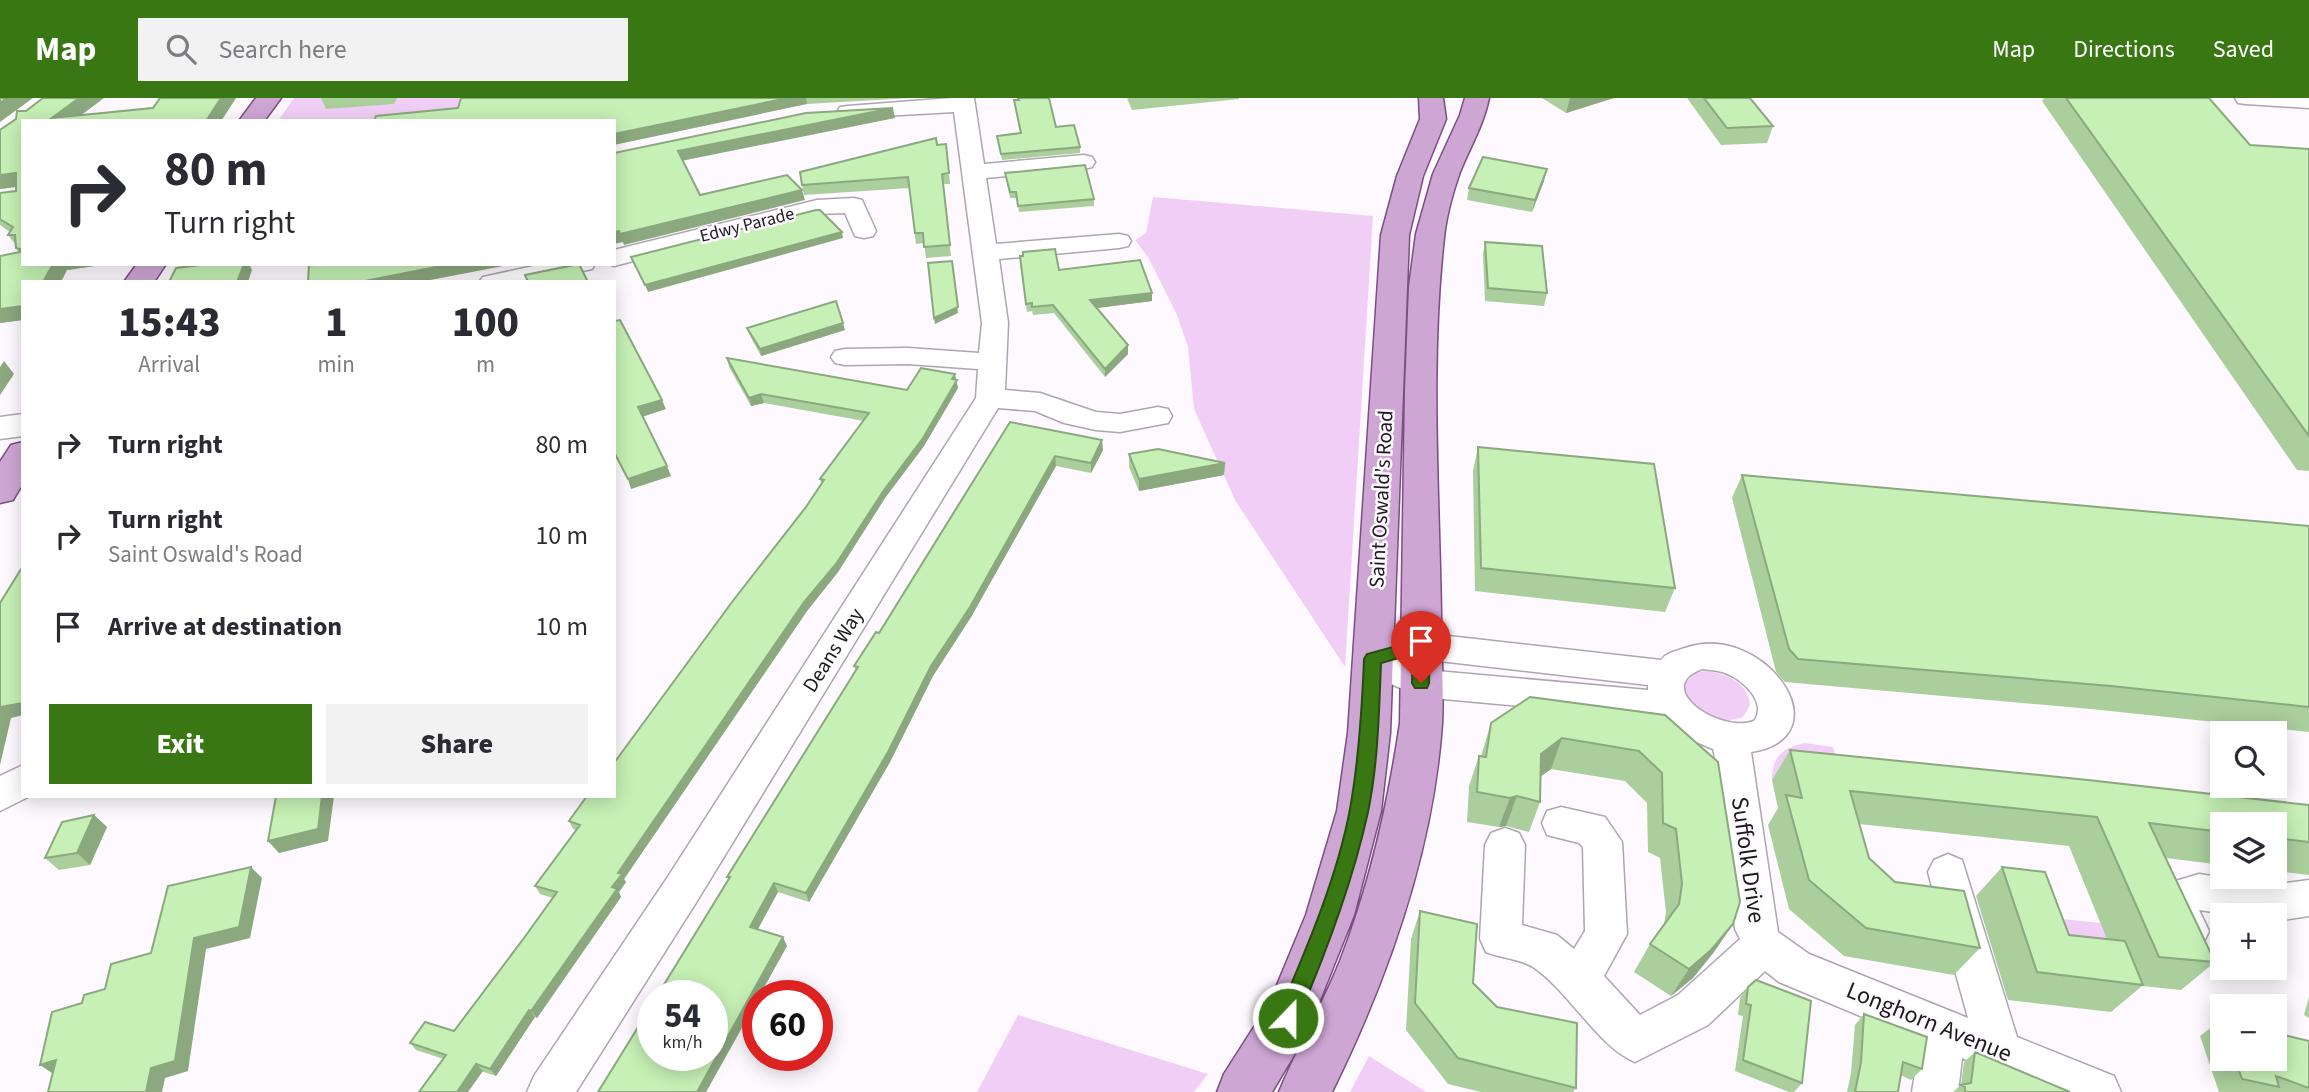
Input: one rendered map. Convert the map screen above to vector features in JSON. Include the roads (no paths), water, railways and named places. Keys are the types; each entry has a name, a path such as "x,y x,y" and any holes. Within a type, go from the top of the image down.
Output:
{"main road":[{"path":"253,119 269,98"},
{"name":"Saint Oswald's Road","path":"1243,1092 1288,1018 1330,915 1359,811 1369,733 1395,235 1410,176 1433,119 1430,98"},
{"name":"Saint Oswald's Road","path":"1305,1092 1334,1038 1392,883 1416,766 1421,664 1421,391 1424,286 1430,234 1443,185 1477,98"},
{"path":"0,491 17,449"}],"street":[{"path":"2246,98 2309,102"},
{"path":"821,113 964,101"},
{"name":"Deans Way","path":"551,1092 698,864 990,398 995,323 964,101"},
{"path":"975,172 1072,168"},
{"name":"Edwy Parade","path":"616,257 817,207 854,205 864,232"},
{"path":"985,253 1119,240"},
{"path":"502,280 573,266"},
{"path":"845,357 875,366 993,362"},
{"path":"990,398 1040,402 1074,416 1096,421 1120,423 1158,416"},
{"path":"0,428 17,449"},
{"path":"1716,657 1749,669 1762,679 1772,691 1777,704 1776,717 1771,727 1760,735 1746,740 1729,740 1695,729 1669,690 1675,665 1686,659 1716,657"},
{"path":"1373,660 1669,690"},
{"name":"Suffolk Drive","path":"1579,979 1635,1041 1693,1010 1763,945 1756,929 1735,766 1729,740"},
{"path":"0,795 21,782"},
{"path":"1505,845 1502,939 1542,948 1579,979 1606,934 1602,842 1591,828 1561,822"},
{"path":"1948,873 1999,1050"},
{"path":"2196,947 2174,899 2199,892 2270,903 2309,898"},
{"name":"Longhorn Avenue","path":"1763,945 1794,968 2098,1092"},
{"path":"1935,1092 1944,1028"}]}
